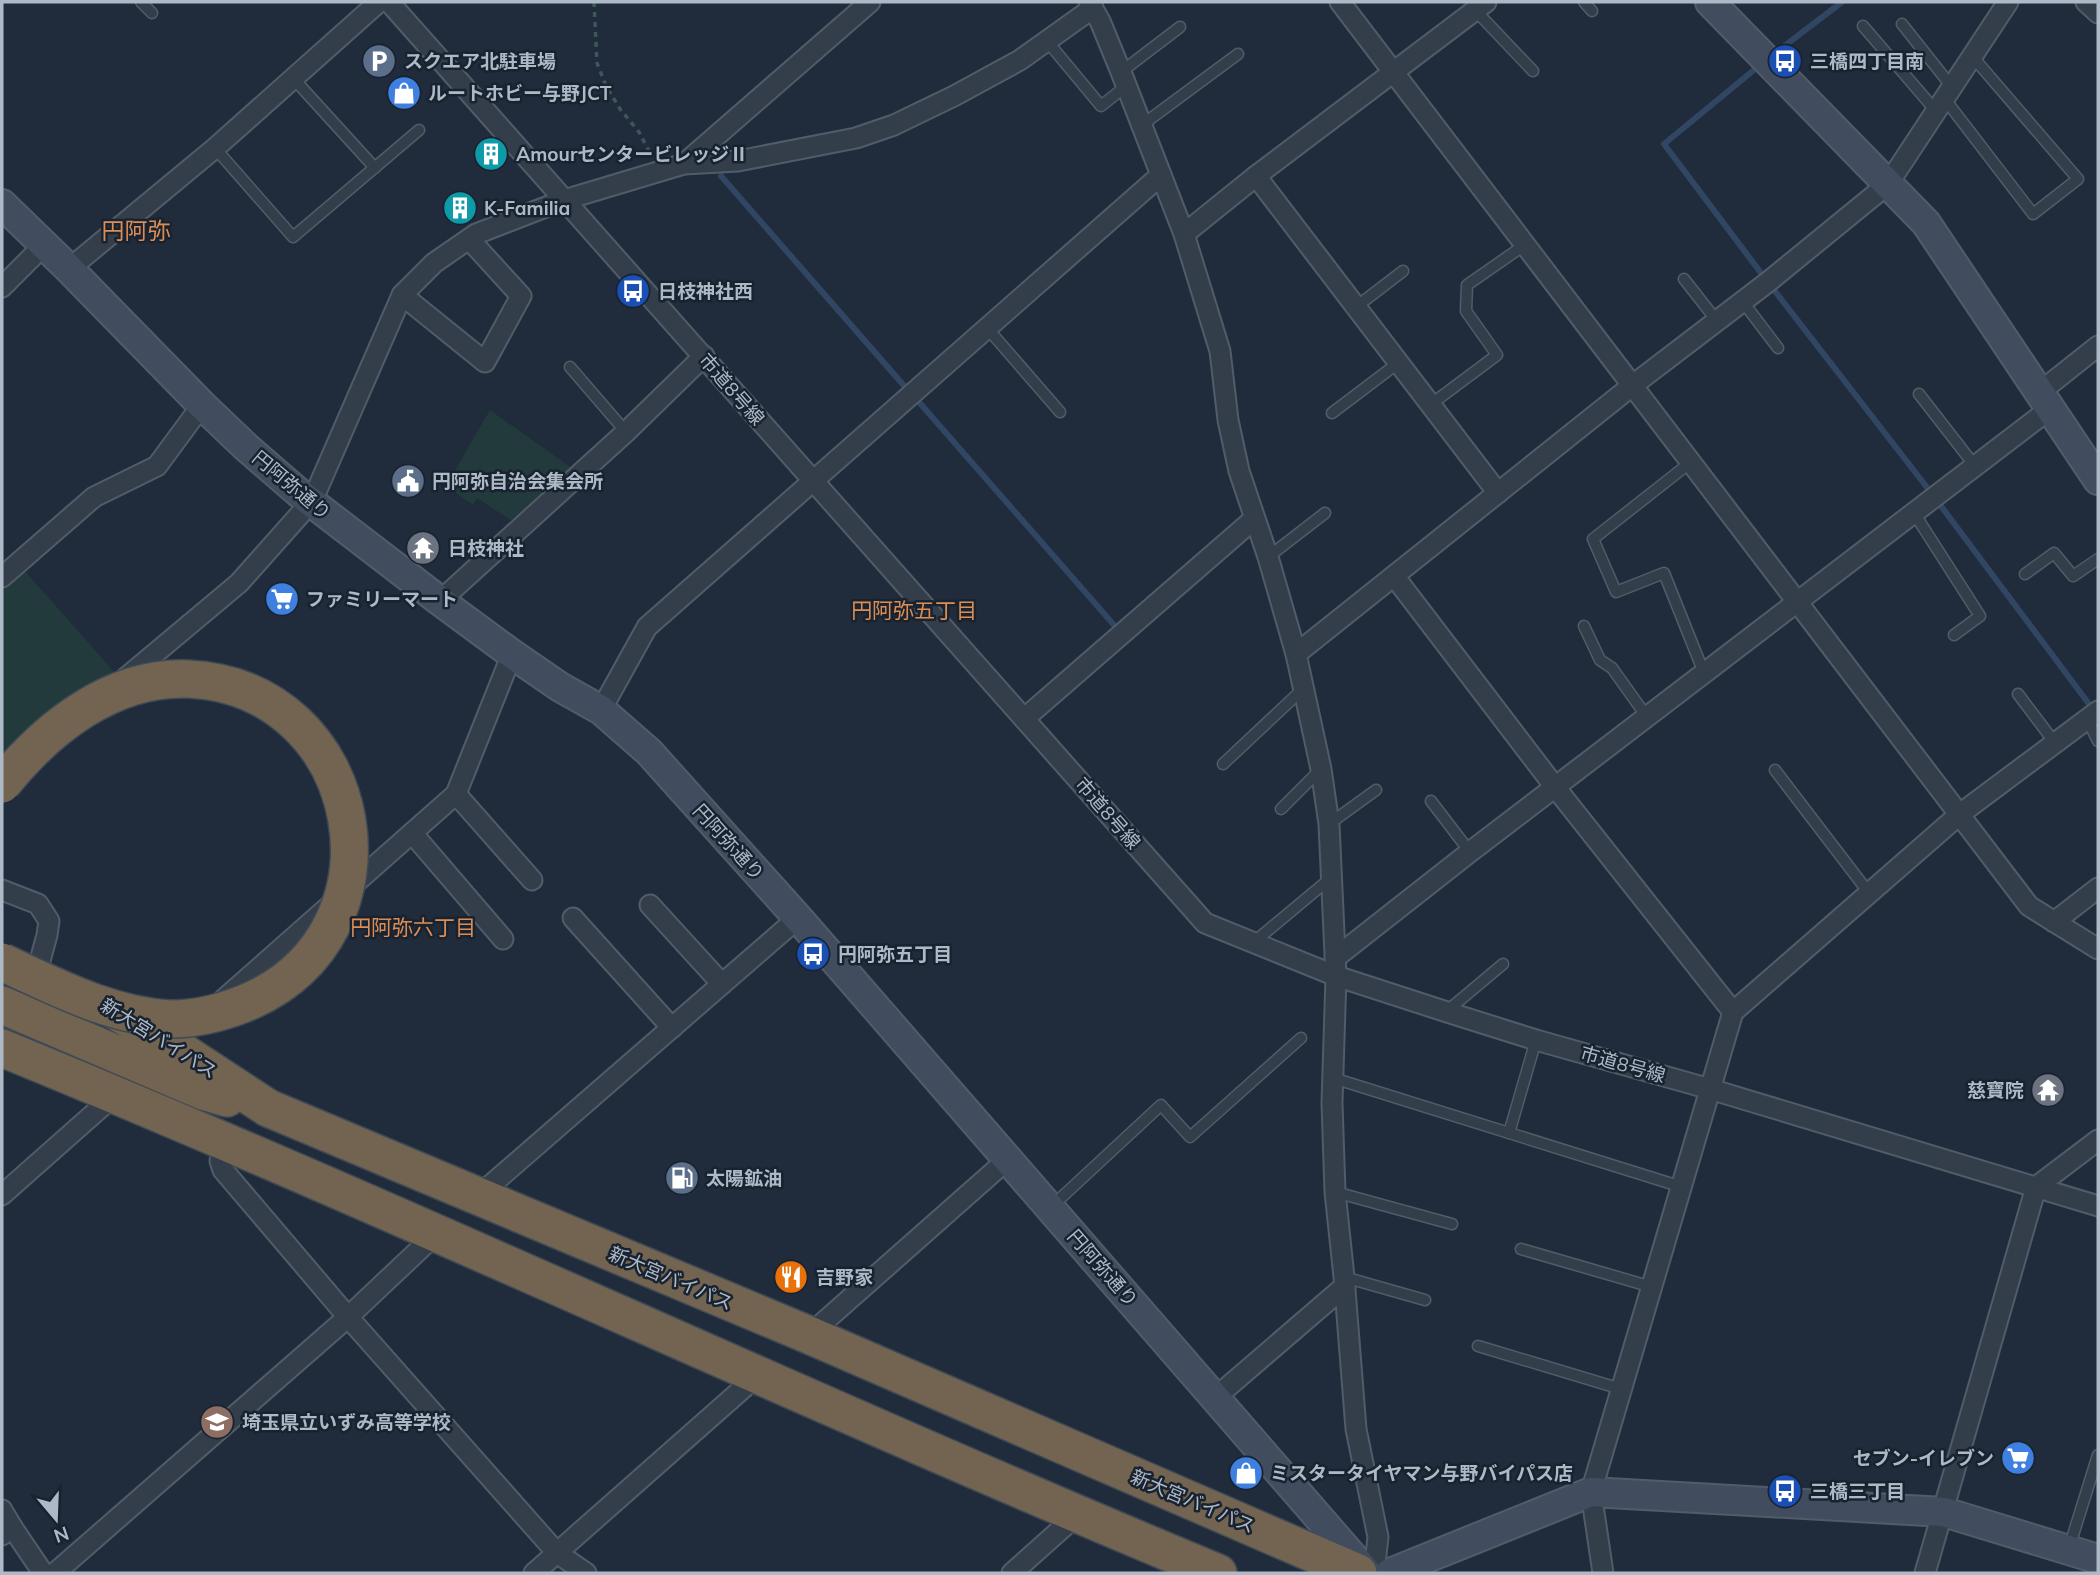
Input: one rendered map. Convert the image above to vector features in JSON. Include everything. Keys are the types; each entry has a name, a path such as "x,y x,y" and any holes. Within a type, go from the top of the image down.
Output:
{"highway":[{"path":"2,785 45,738 72,716 98,701 132,687 158,681 214,681 243,690 269,703 295,723 316,745 338,784 347,817 350,846 349,870 343,897 333,925 317,951 285,982 257,999 238,1006 186,1018 138,1015 81,998 2,962"},
{"name":"新大宮バイパス","path":"2,950 90,995 176,1047 268,1108 809,1335 1358,1573"},
{"path":"2,1005 203,1091 268,1108"},
{"path":"2,1048 116,1094 757,1376 1218,1573"}],"street":[{"path":"69,269 215,148 379,2"},
{"name":"市道8号線","path":"389,2 1205,923 1254,942 1335,967 1447,1012 2098,1206"},
{"path":"684,164 870,2"},
{"path":"1340,2 2029,906 2098,949"},
{"path":"1710,2 1926,223 2098,480"},
{"path":"1296,654 1633,385 1743,302 1888,184 2008,2"},
{"path":"2086,2 2098,13"},
{"path":"2,785 239,583 310,501 402,295 434,264 476,234 564,200 660,171 684,164 738,162 856,138 881,129 954,96 1020,60 1091,5 1124,79 1184,234 1220,351 1228,421 1239,471 1268,557 1296,654 1321,769 1329,824 1335,967 1335,1192 1356,1429 1378,1537 1374,1573"},
{"path":"1184,234 1480,6"},
{"path":"601,710 647,627 1161,175"},
{"path":"1256,176 1498,493"},
{"name":"円阿弥通り","path":"2,204 246,447 310,501 440,601 560,687 601,710 649,752 798,918 1367,1573"},
{"path":"402,295 485,362 521,296 469,239"},
{"path":"2,287 44,245"},
{"path":"1335,967 1470,852 1975,466 2098,346"},
{"path":"440,601 626,432 704,356"},
{"path":"2,577 94,496 157,466 202,405"},
{"path":"1025,718 1254,519"},
{"path":"1394,576 1555,787 1733,1012"},
{"path":"176,1047 183,1035 456,794 512,654"},
{"path":"1603,1573 1591,1492 1733,1012 1960,814 2092,715"},
{"path":"456,794 532,880"},
{"path":"412,833 503,939"},
{"path":"2054,922 2098,888"},
{"path":"2,890 38,904 49,921 38,968"},
{"path":"650,905 722,984"},
{"path":"573,918 671,1028"},
{"path":"477,1197 798,918"},
{"path":"2,1195 116,1094"},
{"path":"1925,1573 2036,1187 2098,1140"},
{"path":"225,1142 220,1161 223,1170 348,1317 557,1553 586,1573"},
{"path":"809,1335 1007,1159"},
{"path":"55,1573 348,1317 437,1233"},
{"path":"1216,1397 1345,1282"},
{"path":"534,1573 757,1376"},
{"path":"1390,1573 1591,1492 1944,1512 2098,1559"},
{"path":"1012,1573 1077,1515"},
{"path":"5,1524 43,1573"}],"lane":[{"path":"141,2 152,13"},
{"path":"1584,2 1592,11"},
{"path":"1480,6 1533,71"},
{"path":"1902,24 1944,99 2033,214 2078,179 1972,56"},
{"path":"1863,26 1944,99"},
{"path":"1047,41 1101,106 1124,79 1180,27"},
{"path":"1142,125 1238,54"},
{"path":"293,78 375,168"},
{"path":"215,148 293,237 419,130"},
{"path":"1430,405 1497,355 1466,311 1467,285 1525,244"},
{"path":"1356,307 1403,271"},
{"path":"1684,279 1717,321"},
{"path":"1743,302 1779,348"},
{"path":"988,329 1060,412"},
{"path":"1332,413 1398,363"},
{"path":"570,367 626,432"},
{"path":"1919,394 1975,466"},
{"path":"1691,462 1593,539 1616,592 1664,573 1704,673"},
{"path":"1268,557 1325,513"},
{"path":"1914,513 1980,616 1954,635"},
{"path":"2025,574 2054,553 2073,576 2098,559"},
{"path":"1584,626 1600,660 1612,668 1647,717"},
{"path":"1223,764 1304,688"},
{"path":"2018,694 2055,743"},
{"path":"2092,715 2098,741"},
{"path":"1281,809 1321,769"},
{"path":"1775,770 1869,893"},
{"path":"1329,824 1376,790"},
{"path":"1431,801 1470,852"},
{"path":"1254,942 1332,877"},
{"path":"1447,1012 1503,964"},
{"path":"1050,1208 1161,1105 1190,1136 1301,1038"},
{"path":"1510,1133 1536,1040"},
{"path":"1333,1078 1682,1187"},
{"path":"1335,1192 1452,1224"},
{"path":"1521,1249 1652,1287"},
{"path":"1345,1282 1425,1300"},
{"path":"1478,1346 1621,1389"},
{"path":"2069,1550 2098,1455"}],"path":[{"path":"594,2 597,63 606,86 639,132 660,171"}],"green space":[{"path":"490,410 573,469 514,522 477,498 473,505 446,486"},
{"path":"24,570 115,673 2,774 2,590"}],"waterway":[{"path":"1771,56 1842,2"},
{"path":"1760,65 1664,144 2089,704"},
{"path":"721,176 906,388"},
{"path":"918,401 1114,625"}],"place":[{"name":"スクエア北駐車場","path":"379,61"},
{"name":"三橋四丁目南","path":"1785,61"},
{"name":"ルートホビー与野JCT","path":"404,93"},
{"name":"AmourセンタービレッジⅡ","path":"491,154"},
{"name":"K-Familia","path":"460,208"},
{"name":"日枝神社西","path":"633,291"},
{"name":"円阿弥自治会集会所","path":"408,481"},
{"name":"日枝神社","path":"423,548"},
{"name":"ファミリーマート","path":"282,599"},
{"name":"円阿弥五丁目","path":"813,954"},
{"name":"慈寶院","path":"2048,1090"},
{"name":"太陽鉱油","path":"682,1178"},
{"name":"吉野家","path":"791,1277"},
{"name":"埼玉県立いずみ高等学校","path":"217,1422"},
{"name":"セブン-イレブン","path":"2018,1458"},
{"name":"ミスタータイヤマン与野バイパス店","path":"1246,1473"},
{"name":"三橋三丁目","path":"1785,1491"}],"district":[{"name":"円阿弥","path":"136,230"},
{"name":"円阿弥五丁目","path":"914,610"},
{"name":"円阿弥六丁目","path":"413,927"}]}
